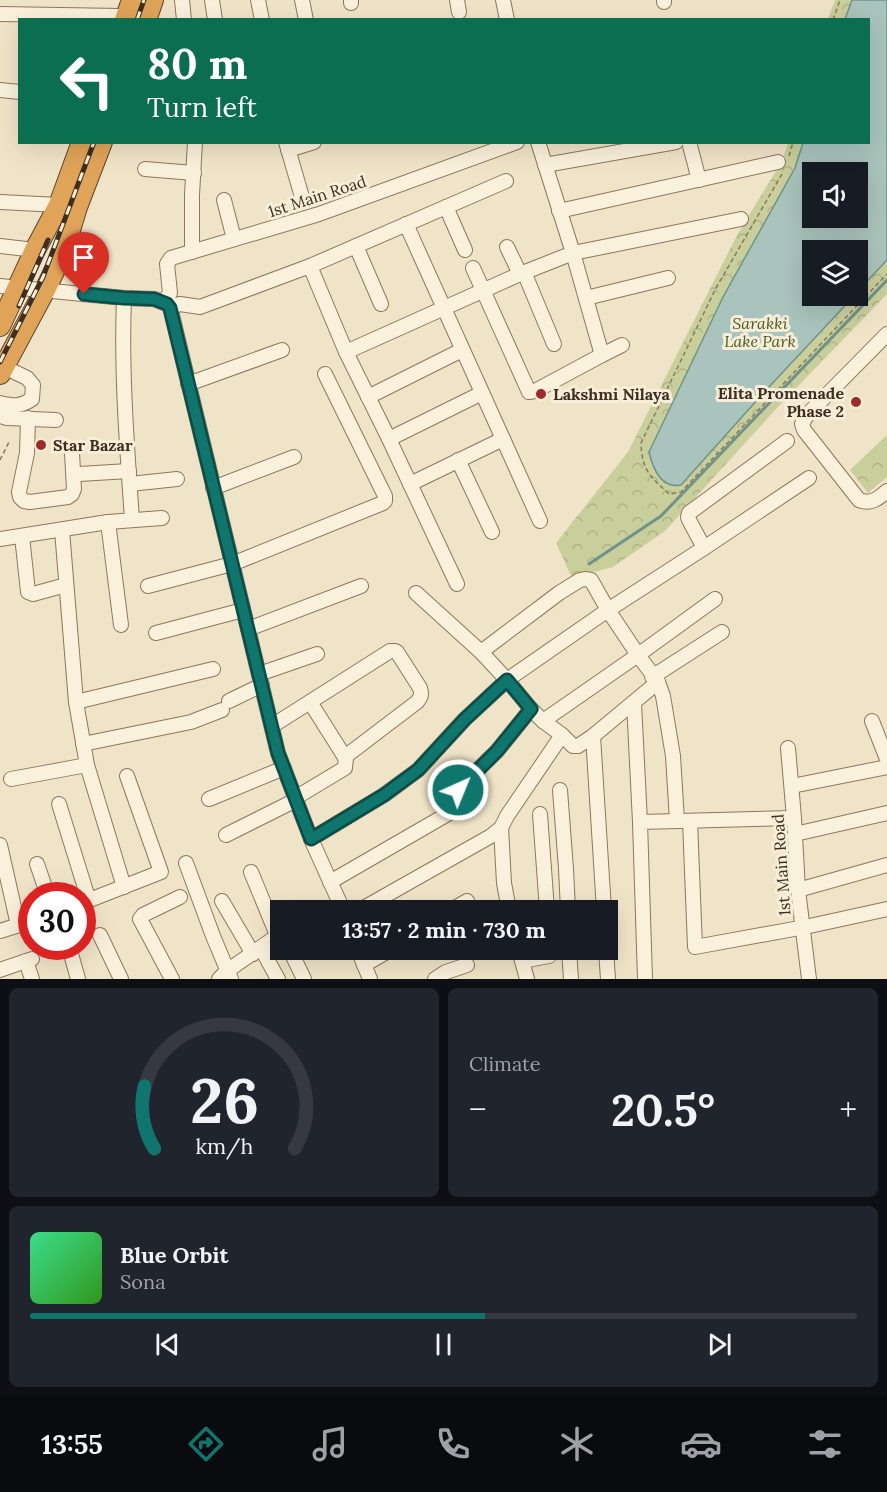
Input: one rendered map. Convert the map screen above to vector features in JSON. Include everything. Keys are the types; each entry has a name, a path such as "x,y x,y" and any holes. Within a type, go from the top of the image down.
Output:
{"highway":[{"path":"147,18 153,0"},
{"path":"1,321 9,287 35,250 59,205 81,144"},
{"path":"2,370 63,253 77,207 101,144"}],"street":[{"path":"182,0 184,18"},
{"path":"212,0 215,18"},
{"path":"258,0 262,18"},
{"path":"502,0 506,18"},
{"path":"0,14 120,16 128,12"},
{"path":"0,90 18,92"},
{"path":"192,252 195,144"},
{"name":"1st Main Road","path":"167,305 170,293 167,264 171,258 319,214 511,144"},
{"path":"539,144 602,355"},
{"path":"545,165 665,144"},
{"path":"690,144 699,180"},
{"path":"287,146 302,197"},
{"path":"559,211 784,163"},
{"path":"145,169 194,173"},
{"path":"9,287 154,299 167,305 200,307 310,266 506,181"},
{"path":"224,200 234,239"},
{"path":"0,202 59,205"},
{"path":"446,207 465,250"},
{"path":"346,352 483,290 573,253 741,219"},
{"path":"406,224 540,522"},
{"path":"0,246 35,250"},
{"path":"356,246 381,304"},
{"path":"507,247 522,273 554,344"},
{"path":"310,266 346,352 458,584"},
{"path":"473,268 530,392 622,345"},
{"path":"586,298 668,278"},
{"path":"124,298 122,339 132,520"},
{"path":"167,305 278,753 311,839 338,900"},
{"path":"887,334 807,416 802,424 804,430 860,500 871,502 887,491"},
{"path":"188,384 282,350"},
{"path":"368,397 462,350"},
{"path":"0,403 14,406 24,404 32,399 33,385 27,378 2,370"},
{"path":"148,586 232,564 386,501 325,374"},
{"path":"389,439 482,393"},
{"path":"0,416 56,420"},
{"path":"28,418 27,453 19,492 24,501 68,497 72,494 74,489 72,453"},
{"path":"410,484 503,439"},
{"path":"704,548 689,520 689,513 787,441"},
{"path":"213,488 294,456"},
{"path":"459,460 492,532"},
{"path":"79,474 177,479"},
{"path":"311,839 384,795 418,770 465,719 507,680 608,610 809,478"},
{"path":"0,539 108,522 162,518"},
{"path":"108,522 122,625"},
{"path":"62,530 76,702 83,744 87,765 124,887"},
{"path":"22,536 28,592 33,594 66,585"},
{"path":"481,652 559,593 580,580 591,580 663,696 683,821 696,947 887,909"},
{"path":"248,629 361,586"},
{"path":"416,593 481,652 543,721 576,747 634,703 655,680 722,632"},
{"path":"543,721 715,598"},
{"path":"156,633 243,610"},
{"path":"272,726 390,651 398,652 420,688 421,698 345,759"},
{"path":"83,744 191,722 226,706 260,679 316,654"},
{"path":"76,702 213,669"},
{"path":"226,835 296,799 345,768 345,759 310,702"},
{"path":"634,703 645,979"},
{"path":"330,882 465,804 458,789 497,751 531,709"},
{"path":"872,721 887,759"},
{"path":"378,900 491,836 501,828 562,735"},
{"path":"593,736 603,900"},
{"name":"1st Main Road","path":"788,748 798,890 809,979"},
{"path":"11,779 87,765"},
{"path":"792,786 887,767"},
{"path":"208,799 284,768"},
{"path":"127,776 161,872"},
{"path":"560,790 568,900"},
{"path":"59,804 80,882"},
{"path":"795,834 887,813"},
{"path":"540,814 546,900"},
{"path":"640,822 794,818"},
{"path":"501,828 507,900"},
{"path":"0,845 18,901"},
{"path":"96,898 190,862 226,977 270,942"},
{"path":"37,864 43,882"},
{"path":"798,890 887,865"},
{"path":"251,872 270,915"},
{"path":"172,979 140,919 143,915 180,897"},
{"path":"222,901 278,979"},
{"path":"0,931 18,925"},
{"path":"100,935 121,979"},
{"path":"0,970 29,960 32,979"},
{"path":"72,960 78,979"},
{"path":"295,960 304,979"},
{"path":"362,960 370,979"},
{"path":"364,965 373,960"},
{"path":"522,960 527,979"},
{"path":"570,960 571,979"},
{"path":"607,960 608,979"},
{"path":"435,979 446,972 467,966"}],"path":[{"path":"834,18 840,0"},
{"path":"792,144 716,288 641,443 641,456 645,469 669,494 681,492 887,273"},
{"path":"0,460 10,440"}],"green space":[{"name":"Sarakki Lake Park","path":"835,0 887,0 887,294 776,409 665,531 613,567 572,578 556,543 628,452 737,235 782,161 788,144 870,144 870,18 828,18"},
{"path":"887,435 887,477 868,493 850,470"}],"water":[{"path":"852,0 887,0 887,260 868,280 868,240 802,240 802,306 845,306 681,485 668,484 656,471 649,452 723,297 795,168 803,144 870,144 870,18 845,18"}],"waterway":[{"path":"589,564 661,516 887,280"}],"railway":[{"path":"138,18 144,0"},
{"path":"0,362 43,277 93,144"},
{"path":"19,306 48,240"}],"place":[{"name":"Lakshmi Nilaya","path":"541,394"},
{"name":"Elita Promenade Phase 2","path":"856,402"},
{"name":"Star Bazar","path":"41,445"}],"route":[{"path":"84,294 154,299 160,300 170,308 278,753 311,839 384,795 418,770 465,719 507,680 531,709 497,751 458,790"}]}
